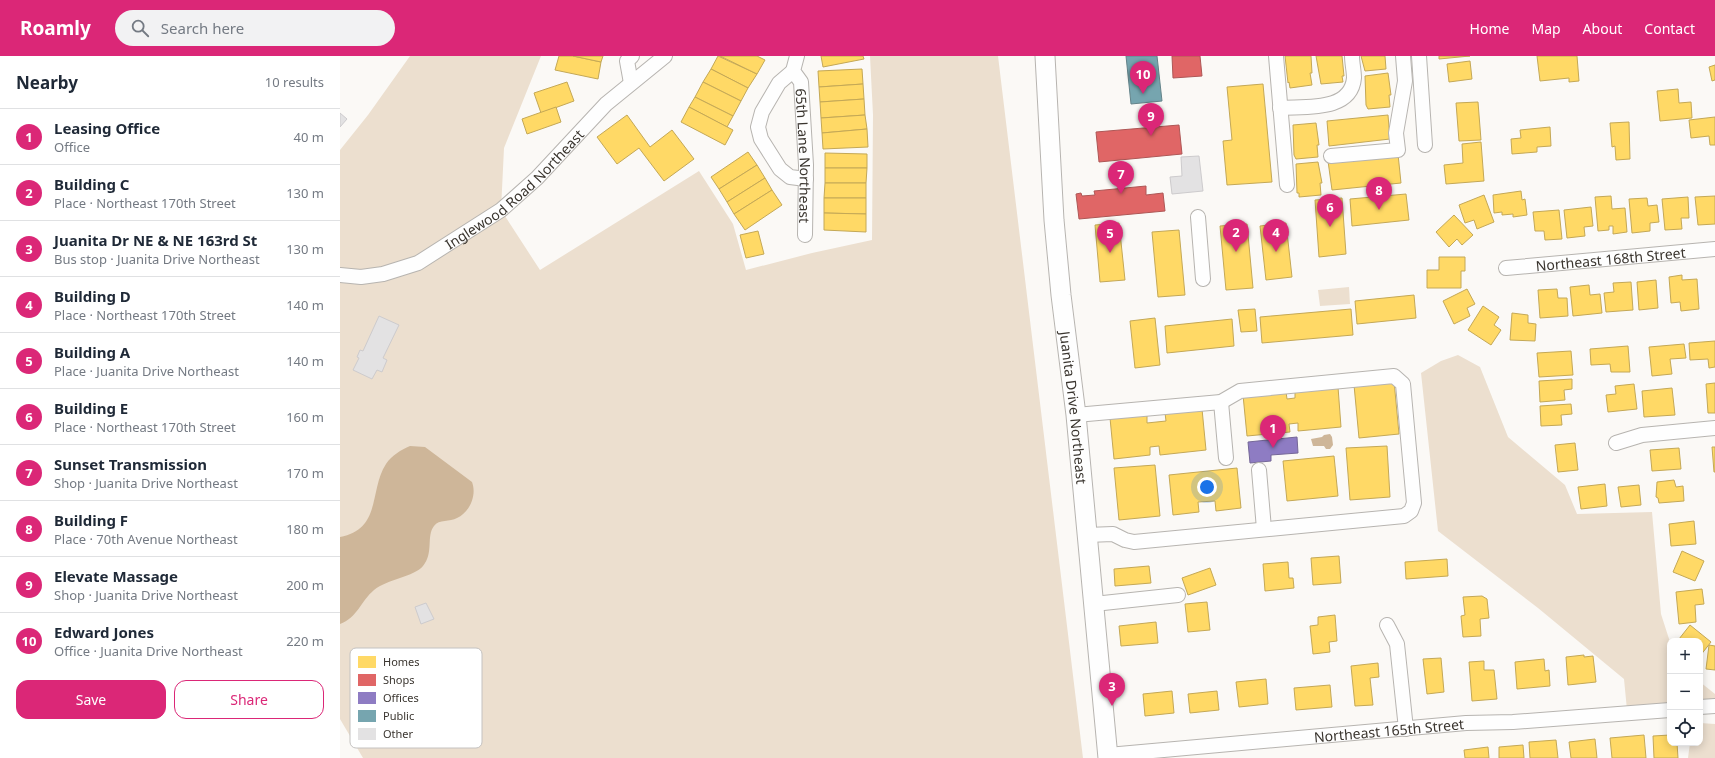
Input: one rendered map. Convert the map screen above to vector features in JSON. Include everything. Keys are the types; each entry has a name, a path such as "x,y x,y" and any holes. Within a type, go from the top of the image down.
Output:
{"main road":[{"name":"Juanita Drive Northeast","path":"1045,56 1054,220 1076,415 1108,756"}],"street":[{"path":"631,83 627,61 632,56"},
{"name":"Inglewood Road Northeast","path":"340,275 361,277 383,274 418,263 500,210 537,178 606,104 665,56"},
{"name":"65th Lane Northeast","path":"797,56 793,71 801,82 806,180 805,234"},
{"path":"1276,56 1287,185"},
{"path":"1280,108 1332,104 1344,98 1352,86 1354,77 1352,56"},
{"path":"1331,156 1398,150 1396,133 1405,81 1403,56"},
{"path":"1419,56 1425,145"},
{"path":"793,71 779,83 762,112 758,126 761,139 780,168 790,177 806,180"},
{"path":"1198,217 1203,279"},
{"name":"Northeast 168th Street","path":"1506,268 1715,249"},
{"path":"1076,415 1221,402 1240,391 1394,376 1403,384 1414,503 1411,511 1404,516 1134,542 1124,540 1113,534 1087,535"},
{"path":"1221,402 1226,458"},
{"path":"1616,443 1642,435 1715,428"},
{"path":"1259,470 1264,529"},
{"path":"1094,604 1178,595"},
{"path":"1387,624 1397,644 1406,729"},
{"path":"1703,707 1715,706"},
{"name":"Northeast 165th Street","path":"1108,756 1466,723 1513,722 1667,710"}],"shaded area":[{"path":"410,56 541,56 504,148 501,210 540,270 699,171 733,224 746,270 812,253 872,240 873,115 870,56 998,56 1083,758 363,758 357,748 482,748 482,648 350,648 350,736 340,719 340,150 368,115"},
{"path":"1349,287 1350,304 1320,306 1318,290"},
{"path":"1458,355 1480,367 1508,437 1565,485 1577,514 1652,512 1661,614 1669,638 1667,638 1667,707 1627,710 1624,679 1538,608 1438,531 1421,373 1441,361"},
{"path":"1330,434 1333,445 1330,449 1326,449 1324,446 1313,446 1311,439"},
{"path":"410,446 425,447 472,482 474,492 473,498 466,512 462,515 454,519 439,522 434,526 430,535 428,556 423,566 419,570 379,586 370,594 351,618 340,624 340,537 353,533 363,526 369,517 381,474 386,464 397,453"},
{"path":"1703,684 1715,694 1715,703 1703,704"},
{"path":"1703,723 1715,724 1715,758 1688,758 1690,746 1703,746"}],"building: Homes":[{"path":"559,56 573,56 601,62 598,79 555,70"},
{"path":"573,56 603,56 601,62"},
{"path":"718,56 757,74 748,88 711,69"},
{"path":"720,56 757,56 765,60 757,74"},
{"path":"821,56 863,56 864,59 823,67"},
{"path":"1285,56 1311,56 1312,73 1310,73 1312,85 1290,88 1289,82 1288,83"},
{"path":"1316,56 1342,56 1344,76 1342,76 1343,82 1321,84"},
{"path":"1361,56 1385,56 1386,69 1365,71"},
{"path":"1439,56 1470,56 1439,59"},
{"path":"1537,56 1577,56 1579,81 1569,82 1569,78 1540,81"},
{"path":"1470,61 1472,79 1449,82 1447,64"},
{"path":"1715,65 1715,80 1712,81 1709,67"},
{"path":"711,69 748,88 741,101 703,82"},
{"path":"862,69 863,84 819,87 818,71"},
{"path":"1388,73 1391,95 1389,95 1390,107 1368,109 1366,105 1365,76"},
{"path":"567,82 574,101 541,113 534,93"},
{"path":"703,82 741,101 733,116 695,97"},
{"path":"863,84 864,99 820,102 819,87"},
{"path":"1263,84 1272,182 1227,185 1223,141 1232,140 1227,87"},
{"path":"1678,89 1679,103 1691,102 1692,118 1660,121 1657,91"},
{"path":"695,97 733,116 727,127 689,107"},
{"path":"864,99 865,115 821,118 820,102"},
{"path":"1478,102 1481,140 1459,141 1456,103"},
{"path":"556,107 561,122 527,134 522,119"},
{"path":"689,107 733,130 725,145 681,122"},
{"path":"627,115 650,147 672,130 694,159 664,181 639,148 617,164 597,137"},
{"path":"865,115 867,129 822,133 821,118"},
{"path":"1388,115 1390,139 1329,146 1327,121"},
{"path":"1715,117 1715,145 1710,145 1709,136 1691,138 1689,120"},
{"path":"1629,122 1630,159 1616,160 1615,146 1612,147 1610,123"},
{"path":"1316,123 1319,145 1317,145 1318,157 1296,159 1294,155 1293,125"},
{"path":"1550,127 1551,146 1537,147 1537,152 1512,154 1511,139 1521,138 1520,130"},
{"path":"867,129 868,147 823,149 822,133"},
{"path":"1481,142 1484,181 1446,184 1444,165 1463,163 1462,144"},
{"path":"748,152 757,165 719,189 711,177"},
{"path":"825,153 867,154 867,168 825,168"},
{"path":"1398,154 1401,183 1332,190 1328,161"},
{"path":"1318,162 1322,183 1320,183 1321,195 1299,197 1299,193 1297,193 1296,164"},
{"path":"757,165 765,178 727,202 719,189"},
{"path":"825,168 867,168 866,183 825,183"},
{"path":"765,178 772,190 734,214 727,202"},
{"path":"825,183 866,183 866,198 824,198"},
{"path":"772,190 782,205 745,230 734,214"},
{"path":"1521,191 1522,200 1525,199 1527,215 1513,217 1513,214 1502,215 1502,212 1494,213 1493,195"},
{"path":"1406,194 1409,220 1352,226 1350,199"},
{"path":"1484,195 1494,222 1477,229 1474,220 1465,223 1459,205"},
{"path":"1611,196 1612,209 1625,208 1627,232 1613,234 1613,226 1609,226 1609,230 1598,231 1595,197"},
{"path":"1715,196 1715,224 1698,225 1695,197"},
{"path":"1688,197 1689,218 1681,218 1682,229 1665,230 1662,199"},
{"path":"824,198 866,198 866,214 824,213"},
{"path":"1342,198 1346,254 1319,257 1315,200"},
{"path":"1647,198 1648,206 1657,205 1659,222 1650,223 1650,231 1632,233 1629,199"},
{"path":"1591,207 1593,226 1584,227 1585,236 1567,238 1564,210"},
{"path":"1559,210 1562,239 1545,240 1544,231 1535,231 1533,212"},
{"path":"824,213 866,214 866,232 824,230"},
{"path":"1454,215 1473,235 1462,245 1457,239 1449,247 1436,232"},
{"path":"1119,223 1125,280 1100,282 1095,225"},
{"path":"1286,223 1292,277 1266,280 1260,226"},
{"path":"1247,224 1253,288 1226,290 1220,226"},
{"path":"1179,230 1185,295 1158,297 1152,232"},
{"path":"758,231 764,254 746,258 740,235"},
{"path":"1439,257 1465,257 1465,271 1461,271 1461,288 1427,288 1427,270 1439,270"},
{"path":"1682,275 1682,280 1697,279 1699,309 1681,311 1680,302 1671,303 1669,277"},
{"path":"1656,280 1658,308 1639,310 1637,282"},
{"path":"1631,282 1633,310 1606,312 1604,293 1614,292 1613,283"},
{"path":"1589,285 1590,295 1600,294 1602,313 1573,316 1570,287"},
{"path":"1467,289 1475,304 1467,308 1470,316 1454,324 1443,301"},
{"path":"1557,289 1558,298 1567,298 1568,316 1540,318 1538,290"},
{"path":"1414,295 1416,318 1357,324 1355,301"},
{"path":"1483,306 1499,317 1494,325 1501,330 1491,345 1468,330"},
{"path":"1255,309 1257,331 1241,332 1238,310"},
{"path":"1351,309 1353,335 1262,343 1260,317"},
{"path":"1512,313 1528,315 1528,323 1536,324 1535,341 1510,340"},
{"path":"1155,318 1160,365 1135,368 1130,321"},
{"path":"1232,319 1234,346 1167,353 1165,326"},
{"path":"1715,341 1715,367 1709,368 1708,359 1690,360 1689,343"},
{"path":"1684,344 1686,358 1670,359 1672,374 1652,376 1649,347"},
{"path":"1628,346 1630,372 1611,372 1610,364 1591,365 1590,349"},
{"path":"1571,351 1573,375 1539,377 1537,353"},
{"path":"1572,379 1572,389 1564,390 1565,400 1540,402 1539,381"},
{"path":"1394,381 1399,434 1359,438 1354,385"},
{"path":"1715,383 1715,413 1708,413 1706,384"},
{"path":"1634,384 1637,409 1608,412 1606,395 1616,394 1615,386"},
{"path":"1338,387 1341,427 1298,431 1298,423 1289,424 1290,432 1247,436 1243,395 1286,392 1287,399 1295,398 1295,390"},
{"path":"1672,388 1675,415 1644,417 1642,391"},
{"path":"1571,404 1572,414 1561,415 1562,425 1541,426 1540,406"},
{"path":"1202,409 1206,450 1160,455 1159,446 1150,447 1150,455 1114,459 1110,418 1147,415 1147,423 1166,421 1165,413"},
{"path":"1575,443 1578,470 1558,472 1555,445"},
{"path":"1387,446 1390,497 1350,500 1346,448"},
{"path":"1712,447 1715,447 1715,472 1714,472"},
{"path":"1679,448 1681,469 1652,471 1650,450"},
{"path":"1334,456 1338,496 1287,501 1283,461"},
{"path":"1155,465 1160,516 1119,520 1114,468"},
{"path":"1237,468 1241,508 1216,511 1215,501 1198,502 1199,512 1173,515 1169,475"},
{"path":"1674,480 1676,487 1683,486 1684,501 1659,503 1658,498 1656,497 1657,482"},
{"path":"1605,484 1607,506 1581,509 1578,487"},
{"path":"1639,485 1641,505 1621,507 1618,487"},
{"path":"1694,521 1696,544 1671,546 1669,524"},
{"path":"1682,551 1704,561 1695,581 1673,572"},
{"path":"1339,556 1341,583 1313,585 1311,558"},
{"path":"1447,559 1448,576 1406,579 1405,562"},
{"path":"1288,562 1289,578 1293,578 1294,588 1265,591 1263,564"},
{"path":"1149,566 1151,583 1115,586 1114,569"},
{"path":"1210,568 1216,585 1188,595 1182,578"},
{"path":"1702,589 1704,604 1695,605 1696,622 1679,624 1676,592"},
{"path":"1482,596 1487,599 1489,618 1480,619 1481,636 1463,637 1461,616 1465,615 1463,597"},
{"path":"1207,602 1210,630 1188,632 1185,604"},
{"path":"1335,615 1337,641 1329,642 1330,652 1313,654 1310,626 1318,625 1318,617"},
{"path":"1156,622 1158,643 1121,646 1119,626"},
{"path":"1690,625 1711,642 1703,652 1703,638 1680,638"},
{"path":"1709,645 1715,646 1715,670 1706,669"},
{"path":"1584,655 1584,657 1593,656 1596,682 1568,685 1566,657"},
{"path":"1441,658 1444,692 1427,694 1423,659"},
{"path":"1544,659 1545,671 1549,670 1550,686 1517,689 1515,662"},
{"path":"1484,661 1484,670 1494,670 1497,699 1472,701 1469,662"},
{"path":"1378,663 1379,677 1370,678 1373,705 1355,706 1351,666"},
{"path":"1266,679 1268,704 1239,707 1236,682"},
{"path":"1330,685 1332,707 1296,710 1294,688"},
{"path":"1172,691 1174,713 1145,716 1143,694"},
{"path":"1217,691 1219,710 1190,713 1188,694"},
{"path":"1644,735 1646,758 1612,758 1610,738"},
{"path":"1667,735 1667,746 1677,746 1678,758 1654,758 1653,736"},
{"path":"1595,739 1597,758 1571,758 1569,742"},
{"path":"1556,740 1558,758 1530,758 1529,742"},
{"path":"1523,745 1524,758 1499,758 1499,747"},
{"path":"1488,747 1489,758 1465,758 1464,750"}],"building: Shops":[{"path":"1172,56 1200,56 1202,76 1173,78"},
{"path":"1179,125 1182,154 1099,162 1096,132"},
{"path":"1146,186 1146,195 1163,193 1165,211 1079,219 1076,194 1081,193 1082,196 1095,195 1094,191"}],"building: Offices":[{"path":"1297,437 1298,453 1271,455 1271,461 1250,463 1248,442"}],"building: Public":[{"path":"1126,56 1157,56 1162,101 1131,104"}],"building: Other":[{"path":"340,113 347,119 340,127"},
{"path":"1199,156 1203,191 1172,194 1170,177 1182,176 1181,157"},
{"path":"379,316 399,325 383,358 387,360 382,372 377,370 372,379 353,370 359,358 357,357 360,350 363,351"},
{"path":"426,603 434,619 421,624 415,607"}],"place":[{"name":"Edward Jones","path":"1143,94"},
{"name":"Elevate Massage","path":"1151,136"},
{"name":"Sunset Transmission","path":"1121,194"},
{"name":"Building F","path":"1379,210"},
{"name":"Building E","path":"1330,227"},
{"name":"Building C","path":"1236,252"},
{"name":"Building D","path":"1276,252"},
{"name":"Building A","path":"1110,253"},
{"name":"Leasing Office","path":"1273,448"},
{"name":"Juanita Dr NE & NE 163rd St","path":"1112,706"}]}
